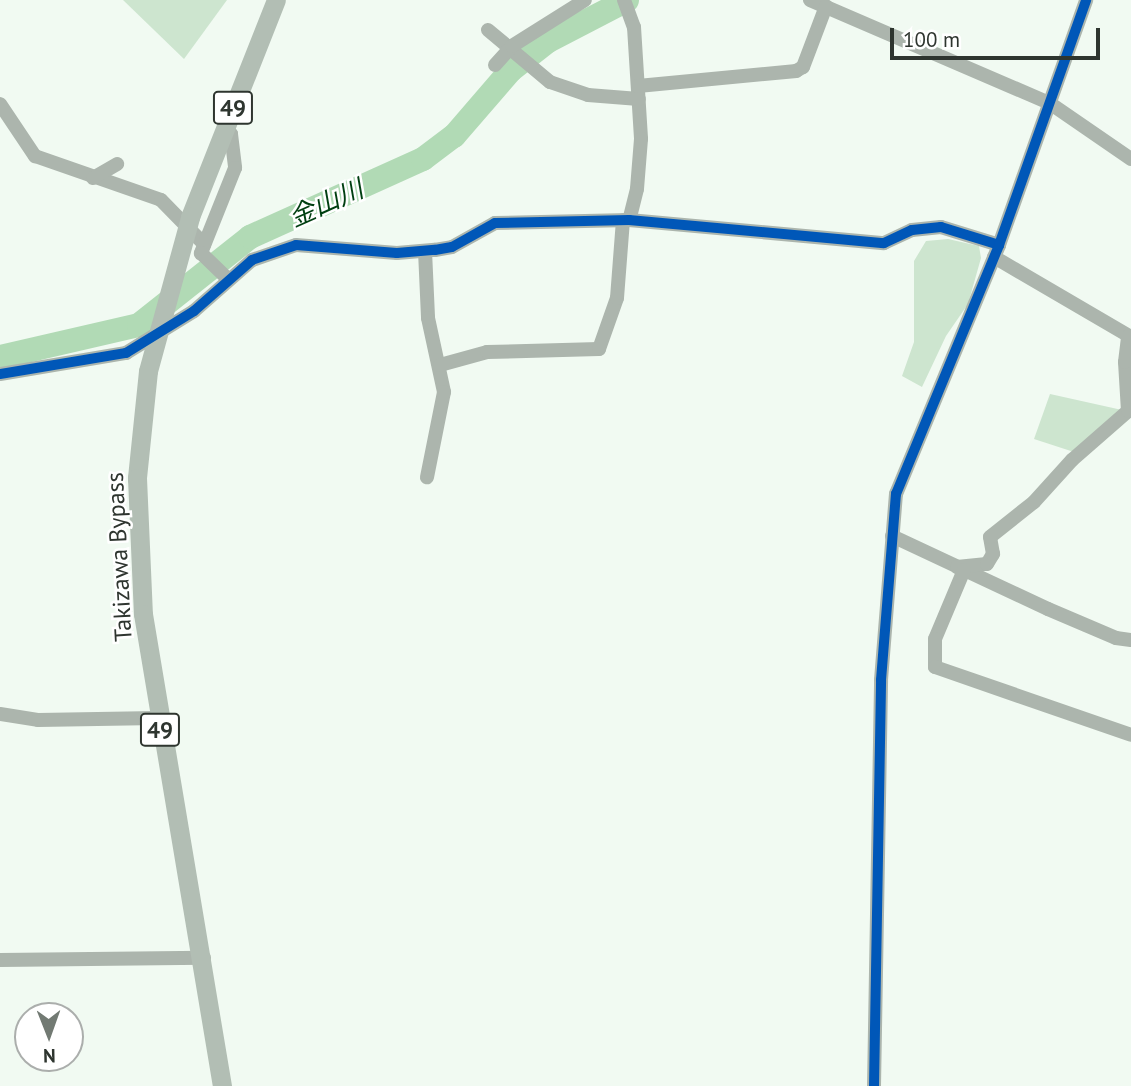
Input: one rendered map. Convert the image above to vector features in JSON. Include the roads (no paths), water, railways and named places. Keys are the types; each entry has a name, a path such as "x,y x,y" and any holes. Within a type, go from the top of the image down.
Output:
{"highway":[{"name":"Takizawa Bypass","path":"222,1086 204,958 157,718 136,518 139,435 148,371 190,217 276,0"}],"street":[{"path":"495,65 512,46 585,0"},
{"path":"440,365 487,352 599,349 617,298 626,220 640,168 639,93 634,27 624,0"},
{"path":"810,0 1051,104 1131,159"},
{"path":"874,1086 881,681 896,494 913,445 997,251 1086,0"},
{"path":"488,30 512,46 550,82 601,97 796,71 803,67 826,6"},
{"path":"0,104 35,156 161,200 204,244"},
{"path":"225,127 234,145 235,168 201,253 227,278"},
{"path":"93,177 117,164"},
{"path":"0,374 126,353 194,312 227,278 252,260 296,245 425,251 452,247 495,223 626,220 884,243 912,230 941,227 997,251 1130,337 1125,362 1128,411 1072,460 1034,502 990,537 993,554 987,564 961,568"},
{"path":"425,251 428,318 440,365 443,409 427,477"},
{"path":"892,536 1104,633 1131,639"},
{"path":"961,568 935,639 935,667 1131,735"},
{"path":"0,714 38,720 157,718"},
{"path":"0,960 204,958"}],"waterway":[{"name":"金山川","path":"0,357 139,325 250,237 423,159 454,136 511,70 548,41 627,0"}]}
